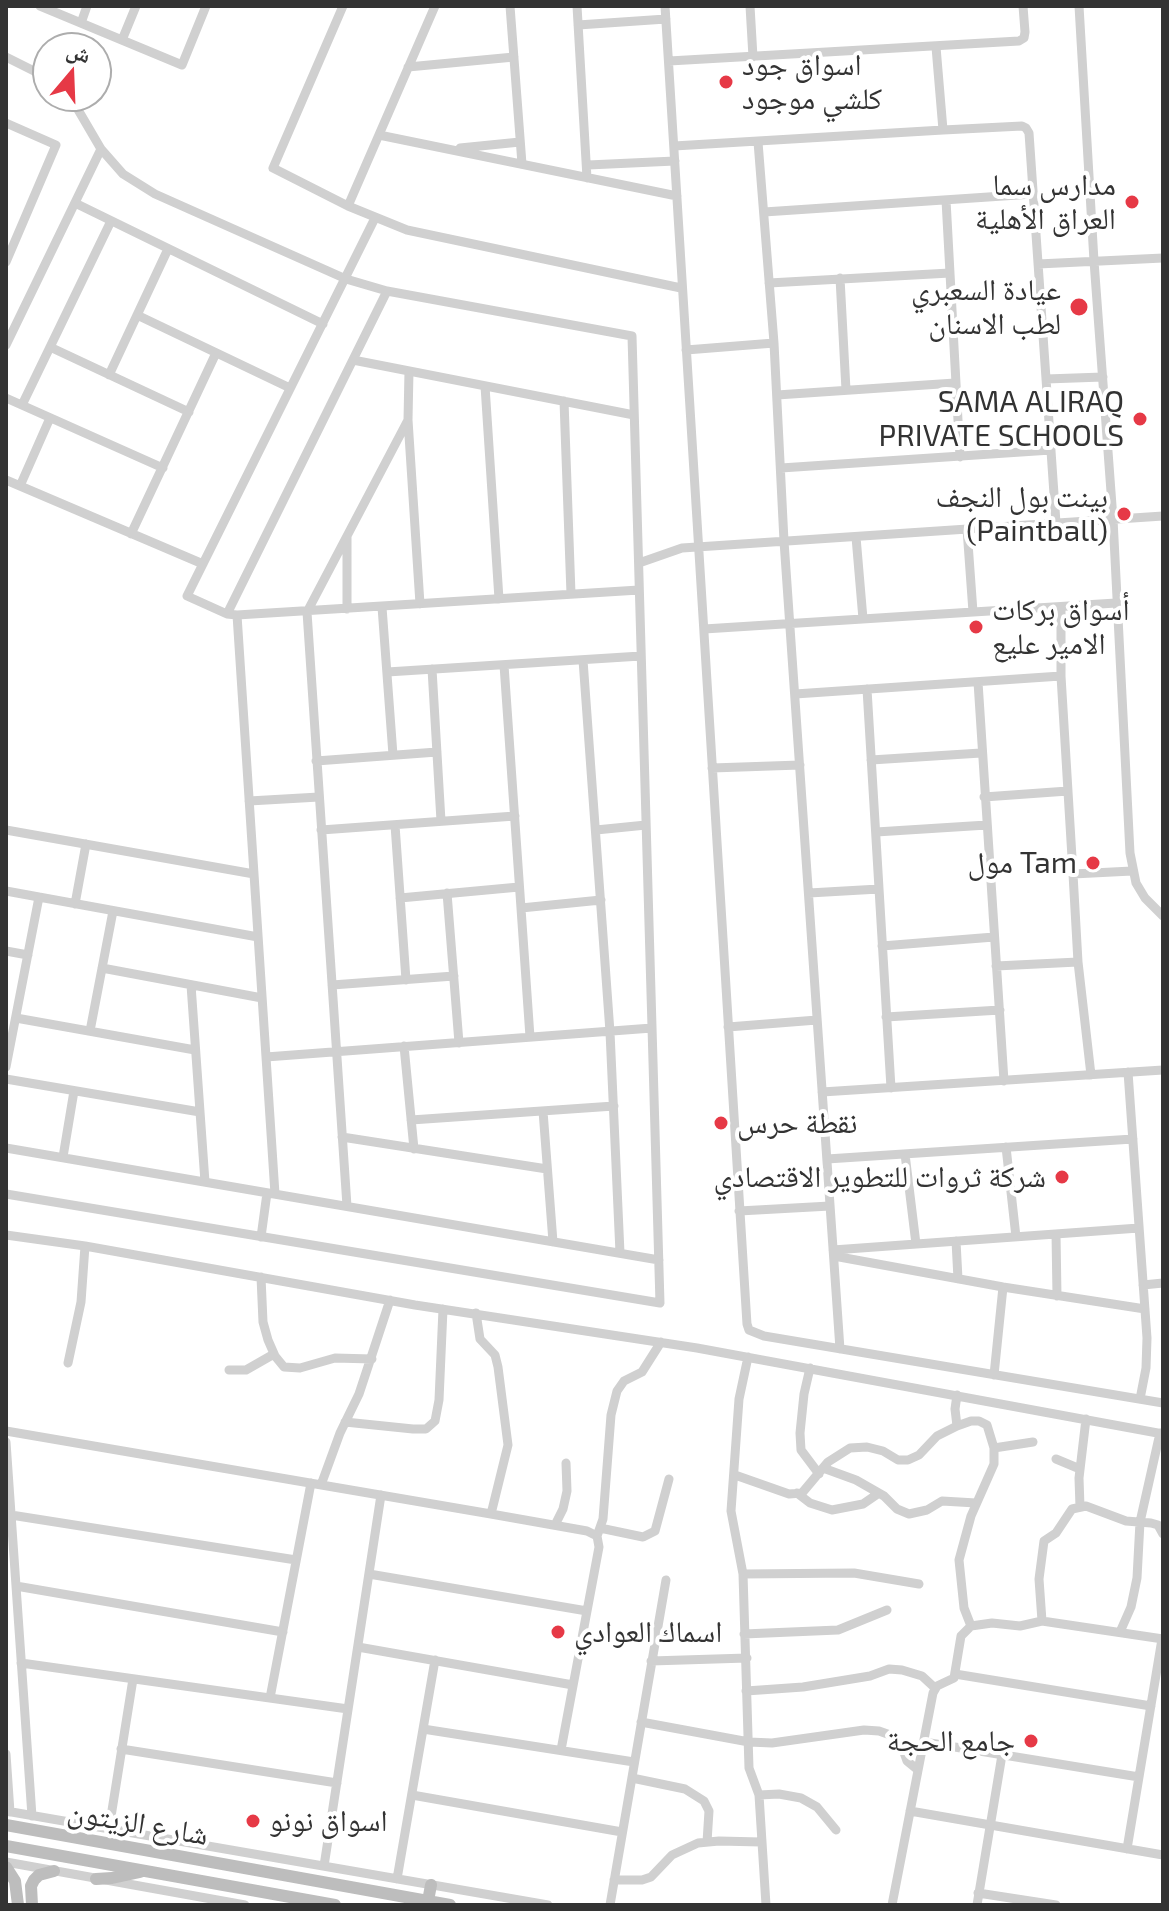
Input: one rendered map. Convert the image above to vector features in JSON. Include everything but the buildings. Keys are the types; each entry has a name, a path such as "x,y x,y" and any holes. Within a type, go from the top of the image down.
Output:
{"main road":[{"name":"شارع الزيتون","path":"6,1825 130,1840 253,1871 450,1905"},
{"name":"شارع الزيتون","path":"6,1846 335,1905"},
{"path":"6,1864 18,1900"},
{"path":"32,1901 34,1880 39,1875 54,1871"},
{"path":"96,1879 154,1871"},
{"path":"250,1890 259,1884 258,1874 253,1871"},
{"path":"292,1898 286,1890 289,1880 294,1878"},
{"path":"428,1901 431,1885"},
{"path":"18,1900 20,1887 25,1886 32,1901"}],"street":[{"path":"40,6 182,65 206,6"},
{"path":"81,23 87,6"},
{"path":"122,40 136,6"},
{"path":"343,6 273,168 348,206 407,230 681,288"},
{"path":"348,206 435,6"},
{"path":"510,6 522,164"},
{"path":"577,6 587,178"},
{"path":"665,6 739,1211 749,1330 764,1336 1163,1403"},
{"path":"750,6 753,57"},
{"path":"669,61 1019,41 1024,38 1025,32 1023,6"},
{"path":"1079,6 1113,519 1132,871 1145,898 1163,916"},
{"path":"578,25 666,19"},
{"path":"936,47 943,130"},
{"path":"6,57 32,70"},
{"path":"408,67 514,57"},
{"path":"6,1194 660,1303 632,336 387,291 346,279 155,194 123,174 101,149 79,112"},
{"path":"6,123 56,145 6,262"},
{"path":"674,146 1026,128 1029,133 1056,523"},
{"path":"379,135 677,196"},
{"path":"449,149 520,142"},
{"path":"758,142 840,1349"},
{"path":"6,345 101,149"},
{"path":"588,165 675,161"},
{"path":"764,212 1033,194"},
{"path":"946,200 960,457"},
{"path":"75,203 323,324"},
{"path":"375,218 187,596 232,614 307,612 639,590"},
{"path":"22,405 111,221"},
{"path":"109,375 168,249"},
{"path":"1038,264 1163,258"},
{"path":"769,283 950,273"},
{"path":"840,278 846,390"},
{"path":"261,1237 271,1193 266,1057 249,801 232,614 387,291"},
{"path":"137,315 290,388"},
{"path":"686,350 774,343"},
{"path":"50,347 189,412"},
{"path":"131,534 216,353"},
{"path":"353,360 634,415"},
{"path":"409,371 408,420 420,604"},
{"path":"1046,379 1103,377"},
{"path":"777,395 955,383"},
{"path":"485,386 499,599"},
{"path":"6,398 163,468"},
{"path":"564,401 571,594"},
{"path":"20,486 50,418"},
{"path":"347,1206 307,612 408,420"},
{"path":"781,468 1051,450"},
{"path":"6,480 203,564"},
{"path":"639,563 682,548 1163,516"},
{"path":"967,529 973,612"},
{"path":"347,534 347,609"},
{"path":"856,537 863,619"},
{"path":"704,629 1116,603"},
{"path":"382,607 393,755"},
{"path":"1061,607 1061,676 1078,962 1091,1075"},
{"path":"387,672 641,656"},
{"path":"583,660 610,1032 620,1253"},
{"path":"504,665 530,1037"},
{"path":"432,669 441,821"},
{"path":"795,694 1061,676"},
{"path":"978,682 1004,1081"},
{"path":"867,689 891,1088"},
{"path":"316,761 437,752"},
{"path":"871,760 981,753"},
{"path":"712,768 800,765"},
{"path":"984,797 1068,791"},
{"path":"249,801 319,797"},
{"path":"321,830 515,816"},
{"path":"395,825 406,980"},
{"path":"596,830 646,825"},
{"path":"876,832 987,825"},
{"path":"6,830 254,874"},
{"path":"75,904 86,844"},
{"path":"1073,874 1132,871"},
{"path":"400,898 519,887"},
{"path":"809,893 879,889"},
{"path":"6,891 258,937"},
{"path":"447,893 459,1043"},
{"path":"6,1067 39,897"},
{"path":"521,908 601,900"},
{"path":"90,1031 113,911"},
{"path":"882,946 994,937"},
{"path":"6,951 28,955"},
{"path":"996,966 1078,962"},
{"path":"102,968 262,998"},
{"path":"332,985 454,976"},
{"path":"191,985 205,1182"},
{"path":"886,1017 1000,1010"},
{"path":"16,1018 195,1050"},
{"path":"728,1027 817,1020"},
{"path":"266,1057 652,1028"},
{"path":"404,1046 414,1149"},
{"path":"822,1092 1163,1070"},
{"path":"1128,1072 1145,1309 1146,1368 1140,1399"},
{"path":"6,1079 200,1112"},
{"path":"63,1157 74,1091"},
{"path":"411,1120 614,1106"},
{"path":"543,1111 553,1242"},
{"path":"342,1137 547,1169"},
{"path":"827,1159 1133,1139"},
{"path":"1006,1147 1016,1237"},
{"path":"6,1148 659,1260"},
{"path":"905,1154 916,1244"},
{"path":"739,1211 830,1206"},
{"path":"834,1253 1139,1228"},
{"path":"1056,1234 1057,1296"},
{"path":"6,1235 443,1309 661,1342 1162,1434 1140,1522 1137,1578 1131,1607 1120,1632"},
{"path":"956,1241 958,1279"},
{"path":"68,1363 81,1302 85,1246"},
{"path":"834,1253 958,1279 1145,1309"},
{"path":"261,1277 263,1322 274,1354 284,1367 300,1368 335,1358 372,1359"},
{"path":"1143,1285 1163,1283"},
{"path":"994,1375 1003,1287"},
{"path":"270,1698 296,1560 316,1484 372,1359 390,1300"},
{"path":"345,1422 426,1429 435,1421 439,1400 443,1309"},
{"path":"476,1313 480,1339 495,1355 498,1367 508,1445 491,1514"},
{"path":"561,1750 599,1547 611,1415 617,1391 624,1381 642,1372 661,1342"},
{"path":"229,1370 246,1370 274,1354"},
{"path":"748,1357 739,1399 731,1511 743,1574 749,1768 759,1795 766,1905"},
{"path":"810,1368 804,1394 801,1450 821,1471 856,1480 909,1514 927,1510 942,1501 976,1503"},
{"path":"957,1395 957,1426"},
{"path":"1080,1507 1080,1469 1086,1419"},
{"path":"735,1475 789,1494 802,1493 821,1471 850,1448 867,1447 883,1451 898,1460 908,1460 919,1455 937,1436 957,1426 971,1421 987,1425 994,1448 994,1464 976,1503 959,1560 964,1608 971,1626"},
{"path":"6,1431 587,1531 643,1537 655,1531 669,1479"},
{"path":"6,1442 32,1816"},
{"path":"994,1448 1033,1442"},
{"path":"1056,1459 1080,1469"},
{"path":"555,1525 567,1491 566,1463"},
{"path":"797,1493 810,1503 832,1510 863,1504 879,1493"},
{"path":"324,1866 381,1495"},
{"path":"1042,1621 1039,1579 1044,1541 1056,1533 1072,1509 1086,1506 1126,1521 1158,1525 1163,1534"},
{"path":"11,1515 296,1560"},
{"path":"743,1574 854,1573 919,1584"},
{"path":"369,1574 587,1611"},
{"path":"610,1905 666,1580"},
{"path":"16,1586 283,1632"},
{"path":"744,1634 838,1630 887,1610"},
{"path":"935,1688 950,1681 955,1674 961,1636 971,1626 992,1623 1020,1626 1042,1621 1162,1639 1127,1849"},
{"path":"358,1647 573,1685"},
{"path":"651,1661 747,1658"},
{"path":"397,1879 435,1660"},
{"path":"21,1663 348,1709"},
{"path":"746,1691 803,1687 870,1676 889,1669 922,1676 935,1688"},
{"path":"955,1674 1151,1706"},
{"path":"109,1829 133,1679"},
{"path":"892,1905 935,1688"},
{"path":"641,1722 749,1742 772,1743 864,1730 879,1731 893,1736 902,1747 907,1761 918,1770"},
{"path":"423,1729 634,1762"},
{"path":"924,1742 1139,1777"},
{"path":"121,1749 337,1783"},
{"path":"6,1754 8,1811 109,1829 130,1840 324,1866 548,1905"},
{"path":"977,1905 1002,1755"},
{"path":"632,1778 685,1789 704,1801 709,1811 707,1842"},
{"path":"759,1795 779,1794 801,1798 817,1807 836,1830"},
{"path":"412,1795 622,1832"},
{"path":"910,1811 1163,1855"},
{"path":"614,1880 651,1877 683,1848 707,1842 761,1842"},
{"path":"6,1864 245,1905"},
{"path":"978,1893 1056,1905"}],"place":[{"name":"اسواق جود كلشي موجود","path":"726,82"},
{"name":"مدارس سما العراق الأهلية","path":"1132,202"},
{"name":"عيادة السعبري لطب الاسنان","path":"1079,307"},
{"name":"SAMA ALIRAQ PRIVATE SCHOOLS","path":"1140,419"},
{"name":"بينت بول النجف (Paintball)","path":"1124,514"},
{"name":"أسواق بركات الامير عليع","path":"976,627"},
{"name":"مول Tam","path":"1093,863"},
{"name":"نقطة حرس","path":"721,1123"},
{"name":"شركة ثروات للتطوير الاقتصادي","path":"1062,1177"},
{"name":"اسماك العوادي","path":"558,1632"},
{"name":"جامع الحجة","path":"1031,1741"},
{"name":"اسواق نونو","path":"253,1821"}]}
